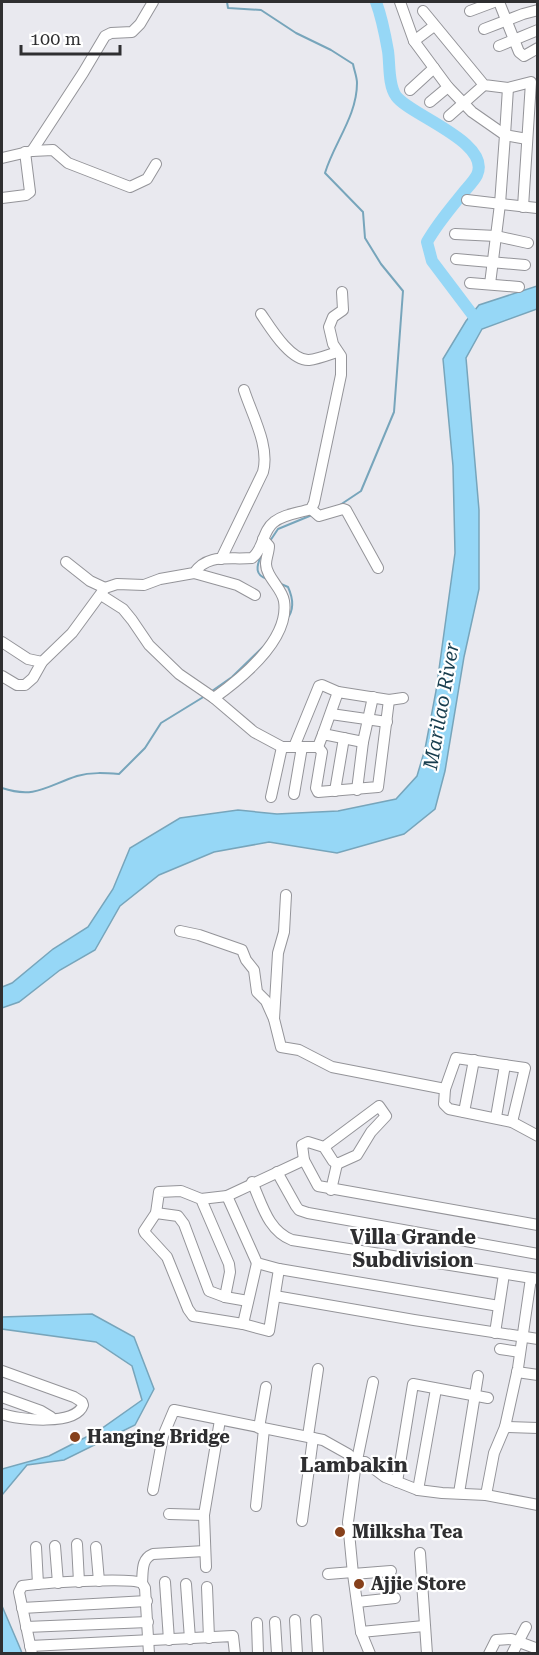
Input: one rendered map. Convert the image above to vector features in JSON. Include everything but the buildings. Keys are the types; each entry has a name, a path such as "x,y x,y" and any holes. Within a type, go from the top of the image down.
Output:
{"street":[{"path":"2,198 26,195 30,192 28,152 83,73 105,36 111,33 132,32 140,24 153,2"},
{"path":"400,2 414,41 463,104 505,135 527,139"},
{"path":"470,11 494,2"},
{"path":"499,2 519,52 524,56 537,48"},
{"path":"484,29 537,10"},
{"path":"423,11 484,85 508,88 531,82 523,207"},
{"path":"414,41 434,26"},
{"path":"499,46 537,30"},
{"path":"410,90 434,68"},
{"path":"449,117 484,85"},
{"path":"430,102 448,87"},
{"path":"490,284 500,204 508,88"},
{"path":"2,158 28,152 53,150 68,163 130,187 147,179 156,164"},
{"path":"467,200 537,208"},
{"path":"455,234 496,236 528,243"},
{"path":"456,259 525,265"},
{"path":"470,283 519,287"},
{"path":"194,573 201,563 208,560 252,558 256,555 273,522 311,509 341,375 341,356 337,352 329,327 333,317 343,310 342,292"},
{"path":"261,314 285,347 302,358 309,360 337,352"},
{"path":"221,559 266,462 261,439 244,390"},
{"path":"311,509 319,516 343,509 350,513 378,568"},
{"path":"210,695 230,686 264,654 284,624 284,598 268,571 266,564 269,546 263,539"},
{"path":"66,562 123,609 149,645 179,674 210,695 254,732 293,747 318,747"},
{"path":"2,676 16,685 25,685 33,678 42,662 72,633 103,592 117,584 144,585 160,579 194,573 237,585 255,595"},
{"path":"2,642 28,658 42,662"},
{"path":"272,797 318,686 322,685 338,692 373,698 389,700 403,698"},
{"path":"318,747 338,692"},
{"path":"357,790 363,741 373,698"},
{"path":"318,747 322,752 316,790 320,792 378,787 389,700"},
{"path":"331,714 387,722"},
{"path":"323,734 363,741"},
{"path":"334,791 345,738"},
{"path":"293,747 294,794"},
{"path":"274,1019 278,953 284,932 286,895"},
{"path":"180,931 200,935 242,950 254,970 257,992 266,1001 274,1019 281,1047 299,1050 332,1068 445,1089"},
{"path":"512,1122 525,1068 456,1058 443,1096 446,1107 512,1122 537,1136"},
{"path":"464,1112 474,1060"},
{"path":"496,1117 505,1065"},
{"path":"324,1147 379,1106 386,1116 371,1132 357,1155 337,1164"},
{"path":"363,1119 371,1132"},
{"path":"337,1164 324,1147 305,1143 302,1150 304,1160 318,1186 537,1225"},
{"path":"279,1269 269,1331 243,1324 199,1318 190,1314 167,1257 144,1231 156,1214 157,1196 162,1190 181,1191 201,1199 227,1196 252,1182 304,1160"},
{"path":"331,1190 337,1164"},
{"path":"277,1172 299,1210 308,1213 537,1254"},
{"path":"252,1182 272,1227 280,1235 288,1238 534,1278 518,1372 505,1427 494,1453 486,1495"},
{"path":"227,1196 257,1263 243,1324"},
{"path":"201,1199 229,1264 230,1272 225,1297"},
{"path":"156,1214 178,1216 184,1224 207,1287 215,1294 248,1301"},
{"path":"257,1263 279,1269 499,1306"},
{"path":"495,1333 504,1274"},
{"path":"275,1296 537,1339"},
{"path":"500,1349 520,1352"},
{"path":"302,1521 318,1369"},
{"path":"2,1371 82,1402 82,1409 70,1417 20,1419 2,1414"},
{"path":"518,1372 537,1375"},
{"path":"459,1493 478,1376"},
{"path":"369,1653 362,1632 357,1602 348,1522 373,1383"},
{"path":"397,1482 413,1384 488,1398"},
{"path":"256,1506 266,1387"},
{"path":"418,1490 436,1389"},
{"path":"2,1397 41,1411 52,1418"},
{"path":"153,1490 163,1436 174,1410 311,1437 330,1443 357,1462 365,1462 385,1477 418,1490 486,1495 537,1505"},
{"path":"206,1567 204,1515 220,1420"},
{"path":"505,1427 537,1428"},
{"path":"169,1514 204,1515"},
{"path":"77,1544 79,1582"},
{"path":"55,1546 58,1583"},
{"path":"36,1547 38,1584"},
{"path":"96,1547 99,1581"},
{"path":"149,1653 147,1601 142,1583 144,1562 147,1556 205,1551"},
{"path":"420,1553 427,1653"},
{"path":"328,1574 391,1571"},
{"path":"142,1583 99,1581 38,1584 20,1588 31,1650 233,1636 235,1653"},
{"path":"165,1582 169,1640"},
{"path":"186,1584 190,1638"},
{"path":"207,1587 209,1638"},
{"path":"357,1602 395,1598"},
{"path":"22,1608 147,1601"},
{"path":"295,1620 297,1653"},
{"path":"316,1620 318,1653"},
{"path":"26,1627 148,1622"},
{"path":"275,1622 277,1653"},
{"path":"257,1623 258,1653"},
{"path":"362,1632 424,1626"},
{"path":"512,1653 526,1627"},
{"path":"489,1653 496,1640 512,1639 537,1649"}],"water":[{"name":"Marilao River","path":"537,286 537,309 482,329 466,358 479,510 479,589 464,657 445,771 435,809 404,834 337,853 269,842 214,852 159,875 120,906 95,950 60,970 19,1002 2,1008 2,987 12,983 53,949 88,927 113,889 130,848 180,818 238,810 277,814 338,811 396,799 417,776 425,749 436,691 455,553 453,466 443,359 466,321 479,305"},
{"path":"92,1314 134,1337 154,1389 135,1425 64,1460 27,1465 2,1495 2,1469 49,1456 98,1431 142,1400 132,1366 96,1342 2,1329 2,1317"},
{"path":"2,1606 20,1648 22,1653 2,1653"}],"waterway":[{"path":"227,2 228,8 261,10 296,33 331,50 353,64 356,76 356,95 353,107 325,173 363,212 365,238 381,264 403,291 394,412 361,491 340,505"},
{"path":"376,2 382,20 392,86 396,96 461,141 472,151 478,163 476,177 427,242 432,261 475,318 472,329"},
{"path":"270,541 278,529 312,515"},
{"path":"261,556 258,570 260,575 267,579"},
{"path":"281,584 288,587 292,599 292,607 287,619"},
{"path":"212,691 232,677 264,646"},
{"path":"2,788 32,792 77,776 98,773 119,774 145,748 161,723 205,696"}],"place":[{"name":"Hanging Bridge","path":"75,1437"},
{"name":"Milksha Tea","path":"340,1532"},
{"name":"Ajjie Store","path":"359,1584"}],"district":[{"name":"Villa Grande Subdivision","path":"413,1248"},
{"name":"Lambakin","path":"354,1465"}]}
